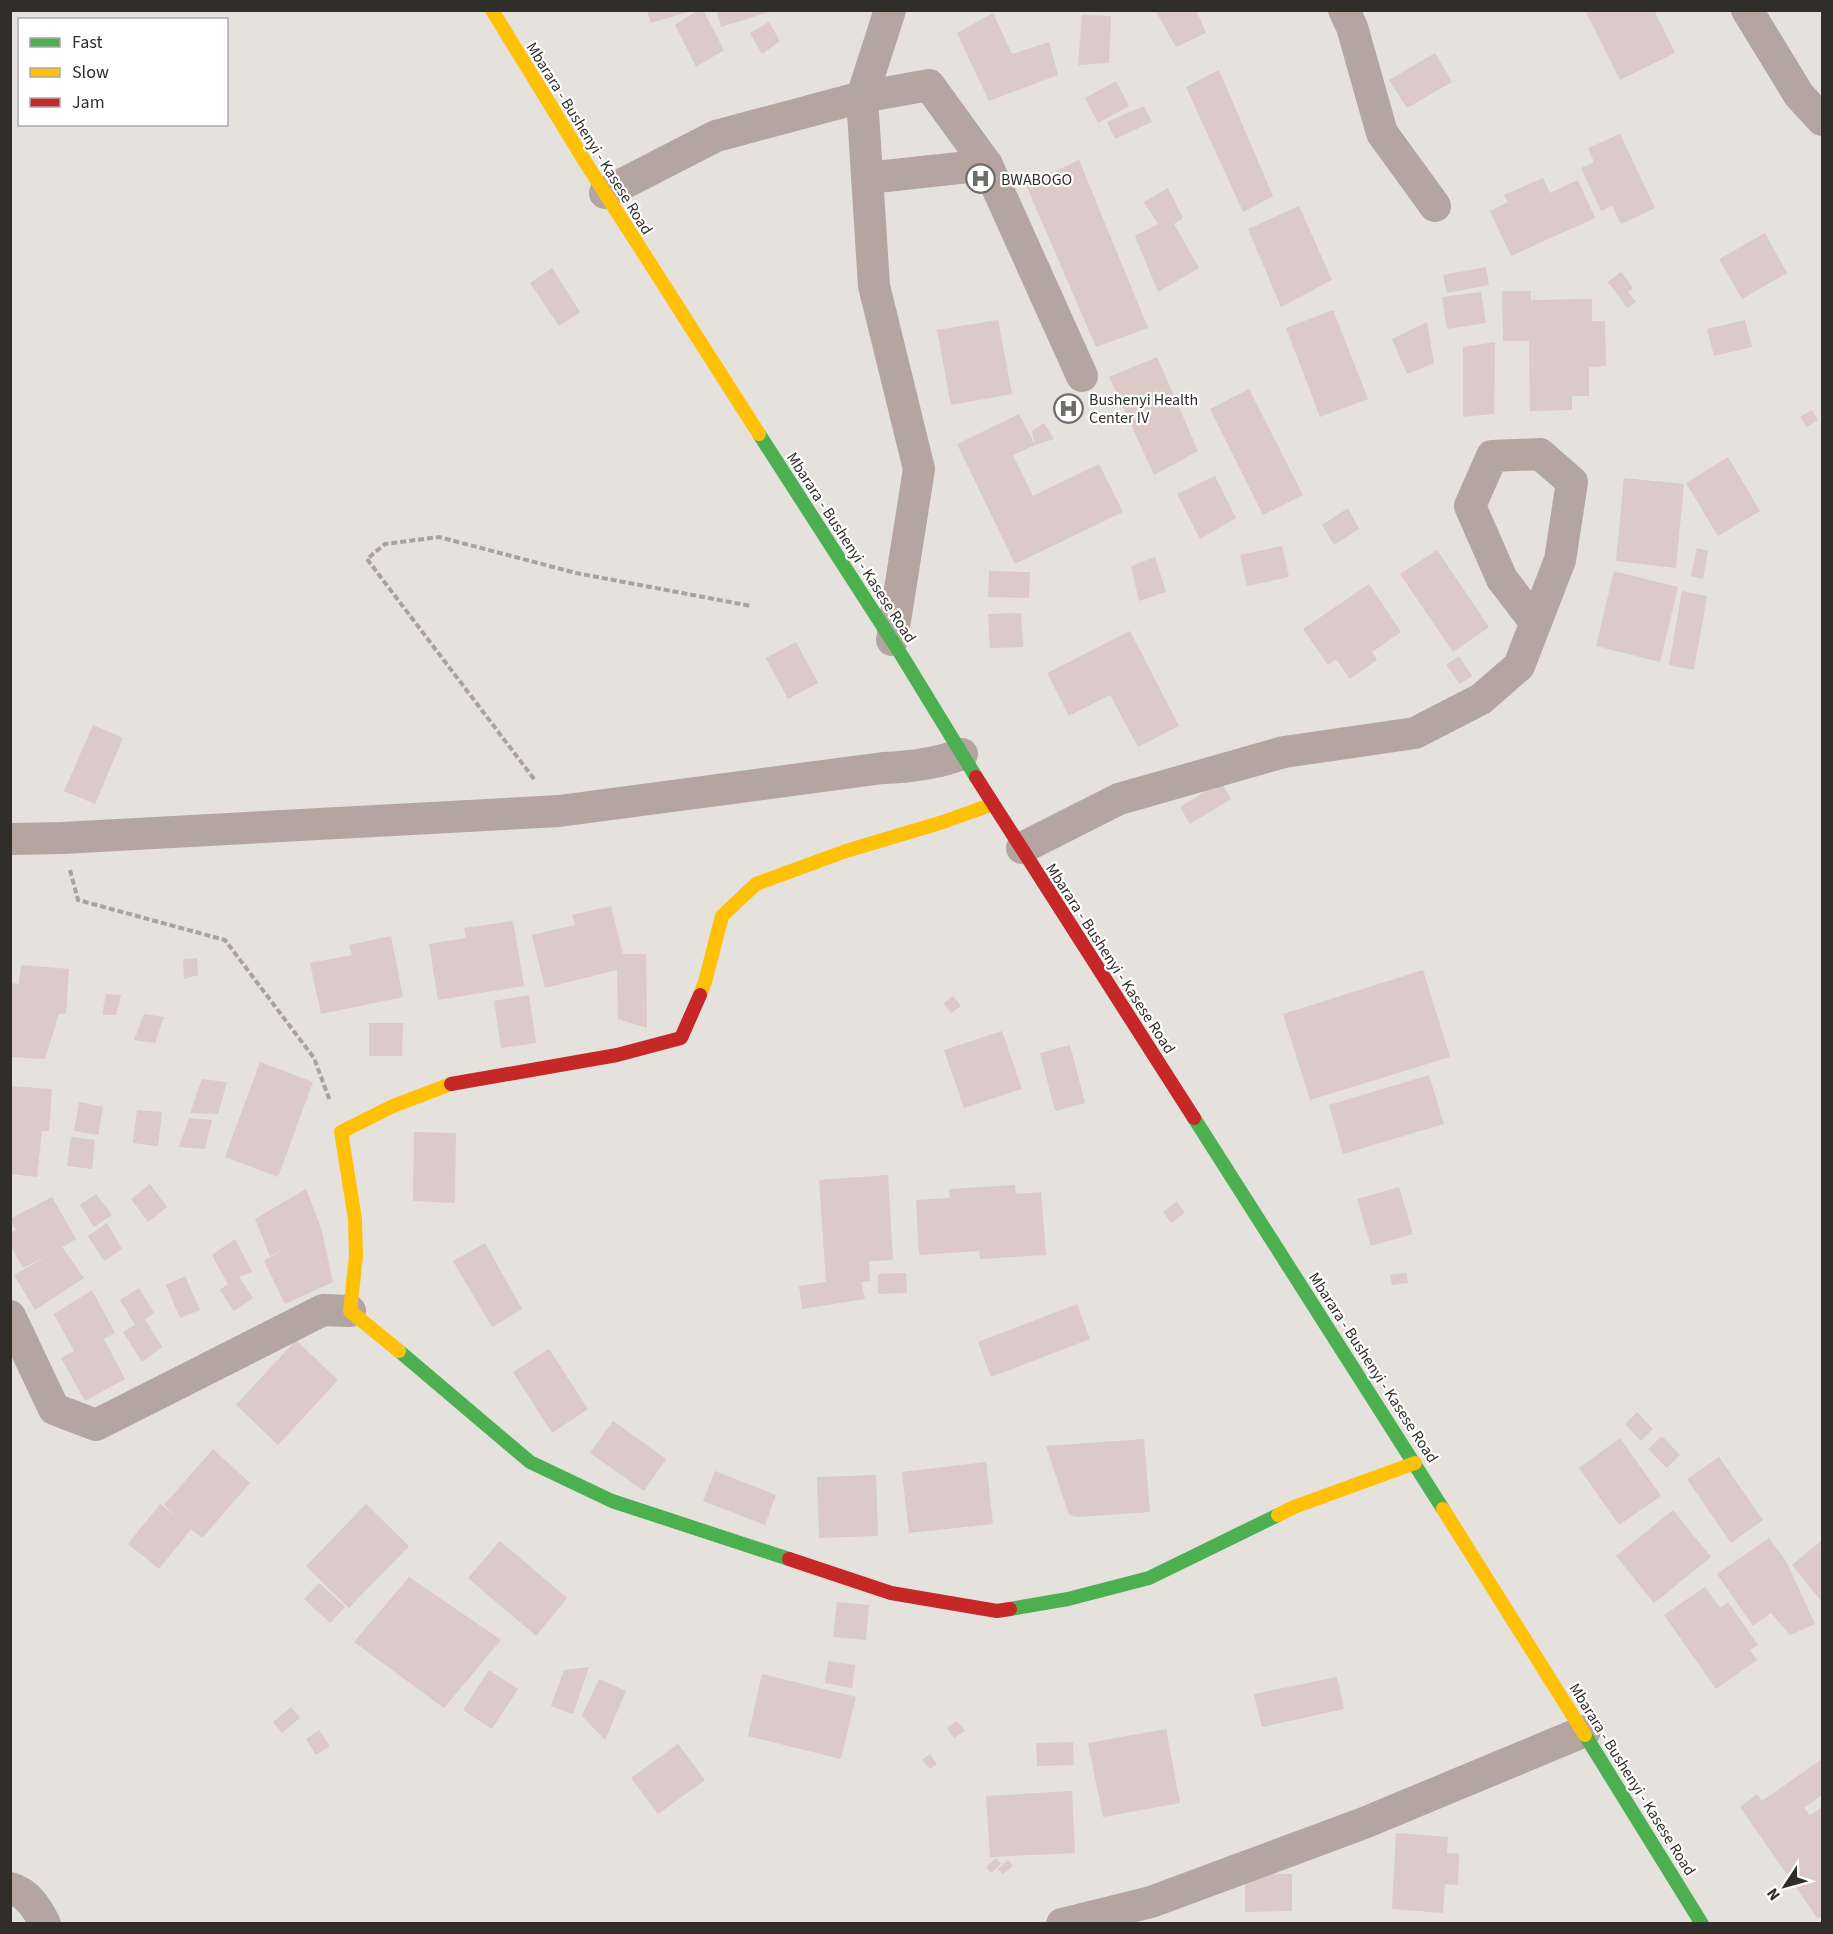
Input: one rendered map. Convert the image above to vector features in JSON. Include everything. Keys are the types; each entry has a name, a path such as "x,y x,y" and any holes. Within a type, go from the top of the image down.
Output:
{"main road":[{"name":"Mbarara - Bushenyi - Kasese Road","path":"492,10 549,106 1415,1462 1585,1731 1702,1923"},
{"path":"993,804 943,822 846,851 756,884 722,916 705,982 681,1038 617,1055 447,1085 393,1106 341,1132 355,1219 356,1256 350,1311 530,1462 612,1501 891,1593 997,1611 1068,1599 1149,1578 1294,1507 1415,1462"}],"street":[{"path":"890,10 862,97 874,286 919,469 892,640"},
{"path":"1344,10 1352,27 1382,133 1435,206"},
{"path":"1747,10 1799,95 1822,120"},
{"path":"605,193 716,136 862,97 929,85 987,165 1082,376"},
{"path":"867,178 987,165"},
{"path":"1022,848 1119,799 1284,752 1415,733 1481,699 1519,666 1560,560 1572,482 1540,454 1492,456 1470,506 1502,579 1535,622"},
{"path":"10,839 559,811 883,768 907,768 942,762 962,754"},
{"path":"10,1316 54,1409 96,1425 323,1310 350,1311"},
{"path":"1062,1923 1157,1913 1364,1823 1585,1731"},
{"path":"10,1888 22,1891 45,1923"}],"path":[{"path":"559,811 367,559 386,544 439,537 576,573 751,606"},
{"path":"62,838 78,900 225,940 314,1058 341,1132"}],"building":[{"path":"647,10 692,10 692,11 651,23"},
{"path":"698,10 703,10 724,50 696,67 675,25"},
{"path":"716,10 772,10 772,11 721,27"},
{"path":"1158,10 1196,10 1206,33 1176,47 1156,12"},
{"path":"1585,10 1654,10 1675,53 1620,80"},
{"path":"993,13 1012,54 1049,42 1058,75 989,101 957,33"},
{"path":"1082,15 1111,16 1109,63 1078,65"},
{"path":"769,22 780,41 762,54 750,33"},
{"path":"1435,53 1452,82 1407,108 1389,80"},
{"path":"1219,70 1273,196 1243,212 1186,87"},
{"path":"1116,81 1129,106 1098,123 1085,98"},
{"path":"1144,106 1152,122 1115,139 1107,122"},
{"path":"1620,134 1655,208 1621,224 1612,206 1601,211 1581,168 1594,162 1588,148"},
{"path":"1079,160 1148,328 1096,347 1026,185"},
{"path":"1543,178 1550,193 1578,180 1595,218 1511,256 1490,211 1508,202 1504,195"},
{"path":"1168,188 1183,218 1174,224 1199,268 1158,292 1135,236 1158,224 1144,202"},
{"path":"1299,206 1332,280 1281,307 1248,229"},
{"path":"1765,233 1787,273 1742,299 1719,259"},
{"path":"1486,267 1489,285 1447,293 1443,275"},
{"path":"552,268 580,312 559,326 530,283"},
{"path":"1621,272 1633,288 1628,292 1636,302 1627,308 1608,282"},
{"path":"1502,291 1531,291 1531,300 1592,299 1592,321 1605,321 1606,366 1589,367 1589,396 1572,396 1572,410 1530,411 1529,341 1503,341"},
{"path":"1481,292 1486,323 1447,329 1442,297"},
{"path":"1333,310 1368,399 1320,417 1286,328"},
{"path":"998,320 1012,394 951,405 937,330"},
{"path":"1745,320 1752,347 1714,356 1707,329"},
{"path":"1427,322 1434,363 1407,374 1392,339"},
{"path":"1495,342 1494,414 1463,417 1463,347"},
{"path":"1157,357 1198,451 1154,475 1109,377"},
{"path":"1249,389 1303,495 1263,515 1210,409"},
{"path":"1812,410 1818,420 1807,427 1800,417"},
{"path":"1019,414 1035,445 1013,455 1033,496 1099,464 1123,512 1015,564 957,444"},
{"path":"1044,423 1054,439 1035,445 1032,431"},
{"path":"1728,457 1760,511 1718,536 1686,483"},
{"path":"1215,476 1236,518 1200,539 1177,494"},
{"path":"1624,478 1684,484 1676,568 1616,561"},
{"path":"1348,508 1359,529 1334,545 1322,525"},
{"path":"1282,546 1289,577 1247,586 1240,555"},
{"path":"1697,548 1708,551 1703,579 1691,576"},
{"path":"1437,550 1489,627 1453,652 1400,574"},
{"path":"1155,557 1166,592 1139,601 1131,566"},
{"path":"989,571 1030,572 1029,598 988,597"},
{"path":"1614,571 1678,587 1660,662 1596,646"},
{"path":"1369,584 1401,632 1372,652 1377,660 1350,679 1336,659 1328,665 1303,629"},
{"path":"1682,591 1707,596 1694,670 1669,665"},
{"path":"1021,613 1023,647 990,648 988,614"},
{"path":"1130,631 1179,726 1138,747 1110,695 1069,716 1047,673"},
{"path":"796,642 818,683 788,699 766,658"},
{"path":"1459,656 1472,676 1460,684 1446,665"},
{"path":"93,725 123,738 95,804 64,791"},
{"path":"1221,782 1231,799 1190,824 1180,807"},
{"path":"611,906 623,954 646,954 647,1028 618,1019 617,970 545,988 532,935 575,925 572,915"},
{"path":"513,921 524,986 438,1000 429,944 466,938 464,928"},
{"path":"391,936 403,997 321,1014 310,963 352,955 349,945"},
{"path":"197,958 198,975 184,979 183,959"},
{"path":"21,965 69,969 66,1014 59,1014 45,1059 10,1057 10,983 19,984"},
{"path":"1423,970 1450,1057 1310,1100 1283,1014"},
{"path":"106,994 121,995 116,1015 102,1015"},
{"path":"529,995 536,1043 501,1048 494,1001"},
{"path":"953,996 961,1006 951,1013 944,1003"},
{"path":"144,1014 164,1017 155,1043 134,1040"},
{"path":"369,1023 403,1023 402,1056 369,1056"},
{"path":"1002,1031 1022,1089 964,1108 944,1050"},
{"path":"1070,1045 1085,1103 1055,1111 1040,1053"},
{"path":"260,1062 313,1082 278,1177 225,1157"},
{"path":"1429,1075 1444,1124 1343,1154 1329,1105"},
{"path":"202,1079 227,1082 218,1114 190,1113"},
{"path":"10,1086 52,1089 49,1131 42,1131 37,1177 10,1174"},
{"path":"79,1102 103,1107 98,1135 74,1131"},
{"path":"137,1110 162,1112 158,1146 133,1143"},
{"path":"189,1118 212,1120 205,1149 179,1147"},
{"path":"414,1132 456,1133 455,1203 413,1201"},
{"path":"71,1137 95,1140 92,1169 67,1166"},
{"path":"888,1175 893,1260 869,1261 870,1281 861,1282 865,1299 802,1309 799,1286 826,1282 819,1180"},
{"path":"150,1184 167,1207 148,1222 131,1199"},
{"path":"1015,1185 1016,1194 1041,1192 1046,1255 980,1259 979,1251 919,1255 916,1200 950,1198 949,1189"},
{"path":"1399,1187 1413,1234 1371,1246 1357,1199"},
{"path":"306,1189 321,1228 333,1282 285,1304 264,1261 284,1249 270,1256 255,1219"},
{"path":"96,1194 112,1215 94,1227 80,1205"},
{"path":"52,1197 76,1239 62,1247 84,1278 35,1310 14,1275 49,1255 23,1268 10,1245 10,1233 16,1230 10,1219"},
{"path":"1177,1201 1185,1213 1171,1223 1163,1212"},
{"path":"107,1223 122,1249 104,1261 88,1236"},
{"path":"235,1239 252,1272 239,1277 253,1298 234,1311 220,1290 228,1284 212,1255"},
{"path":"485,1243 522,1309 492,1327 453,1261"},
{"path":"906,1273 907,1293 878,1294 878,1274"},
{"path":"1406,1273 1408,1283 1392,1285 1390,1275"},
{"path":"185,1276 200,1310 180,1318 166,1285"},
{"path":"139,1288 154,1313 145,1319 162,1347 142,1362 123,1332 135,1325 120,1300"},
{"path":"92,1290 115,1333 104,1339 125,1379 85,1401 61,1358 74,1351 54,1314"},
{"path":"1077,1304 1090,1339 991,1377 978,1342"},
{"path":"296,1340 338,1380 278,1445 236,1405"},
{"path":"549,1349 588,1409 552,1433 513,1372"},
{"path":"1637,1412 1653,1429 1641,1441 1625,1424"},
{"path":"613,1421 666,1459 644,1491 590,1453"},
{"path":"1662,1436 1680,1455 1667,1468 1648,1449"},
{"path":"1620,1438 1661,1496 1619,1525 1579,1468"},
{"path":"1144,1439 1150,1512 1078,1517 1069,1515 1046,1446"},
{"path":"213,1449 250,1483 202,1538 191,1529 159,1569 128,1544 160,1504 177,1517 164,1505"},
{"path":"1719,1457 1763,1520 1731,1543 1687,1479"},
{"path":"986,1462 993,1524 909,1533 902,1472"},
{"path":"715,1471 776,1495 765,1525 703,1501"},
{"path":"876,1475 878,1536 819,1538 817,1477"},
{"path":"366,1504 409,1546 349,1608 306,1566"},
{"path":"1673,1510 1711,1557 1654,1603 1616,1556"},
{"path":"1769,1538 1786,1561 1815,1624 1790,1635 1771,1613 1753,1626 1717,1574"},
{"path":"1822,1540 1822,1602 1792,1565"},
{"path":"500,1541 567,1598 536,1636 468,1578"},
{"path":"409,1577 501,1640 444,1708 354,1642"},
{"path":"319,1583 345,1607 330,1623 304,1599"},
{"path":"1705,1587 1720,1608 1728,1602 1758,1645 1750,1650 1757,1660 1716,1689 1664,1615"},
{"path":"837,1602 869,1605 866,1640 833,1637"},
{"path":"828,1661 855,1665 852,1688 825,1683"},
{"path":"589,1667 573,1714 551,1706 564,1670"},
{"path":"489,1670 518,1689 492,1729 463,1710"},
{"path":"762,1674 856,1697 841,1759 748,1736"},
{"path":"1337,1677 1344,1709 1262,1727 1254,1694"},
{"path":"599,1679 626,1691 605,1740 582,1716"},
{"path":"291,1707 300,1718 282,1733 273,1722"},
{"path":"957,1721 965,1731 954,1738 947,1728"},
{"path":"1166,1729 1180,1803 1103,1817 1088,1743"},
{"path":"319,1730 330,1746 316,1755 306,1739"},
{"path":"1073,1742 1074,1765 1037,1766 1036,1743"},
{"path":"678,1744 705,1780 658,1814 631,1778"},
{"path":"930,1754 937,1764 930,1769 922,1760"},
{"path":"1822,1759 1822,1795 1804,1808 1810,1815 1822,1807 1822,1916 1818,1919 1740,1807 1757,1794 1762,1801"},
{"path":"1072,1791 1075,1853 990,1857 986,1796"},
{"path":"1396,1833 1448,1837 1447,1853 1459,1854 1458,1885 1445,1884 1443,1913 1392,1909"},
{"path":"996,1858 1001,1864 991,1873 986,1867"},
{"path":"1008,1860 1013,1866 1003,1874 998,1869"},
{"path":"1245,1874 1292,1874 1292,1911 1245,1912"}],"traffic: fast":[{"path":"759,434 902,656 976,777"},
{"path":"1194,1118 1443,1509"},
{"path":"399,1351 530,1462 612,1501 789,1559"},
{"path":"1010,1609 1068,1599 1149,1578 1278,1515"},
{"path":"1585,1735 1702,1924"}],"traffic: slow":[{"path":"492,10 589,168 759,434"},
{"path":"700,995 722,916 756,884 846,851 943,822 993,804"},
{"path":"399,1351 350,1311 356,1256 355,1219 341,1132 393,1106 451,1084"},
{"path":"1278,1515 1294,1507 1415,1463"},
{"path":"1443,1509 1585,1735"}],"traffic: jam":[{"path":"976,777 1194,1118"},
{"path":"451,1084 617,1055 681,1038 700,995"},
{"path":"789,1559 891,1593 997,1611 1010,1609"}],"place":[{"name":"BWABOGO","path":"980,179"},
{"name":"Bushenyi Health Center IV","path":"1068,408"}]}
